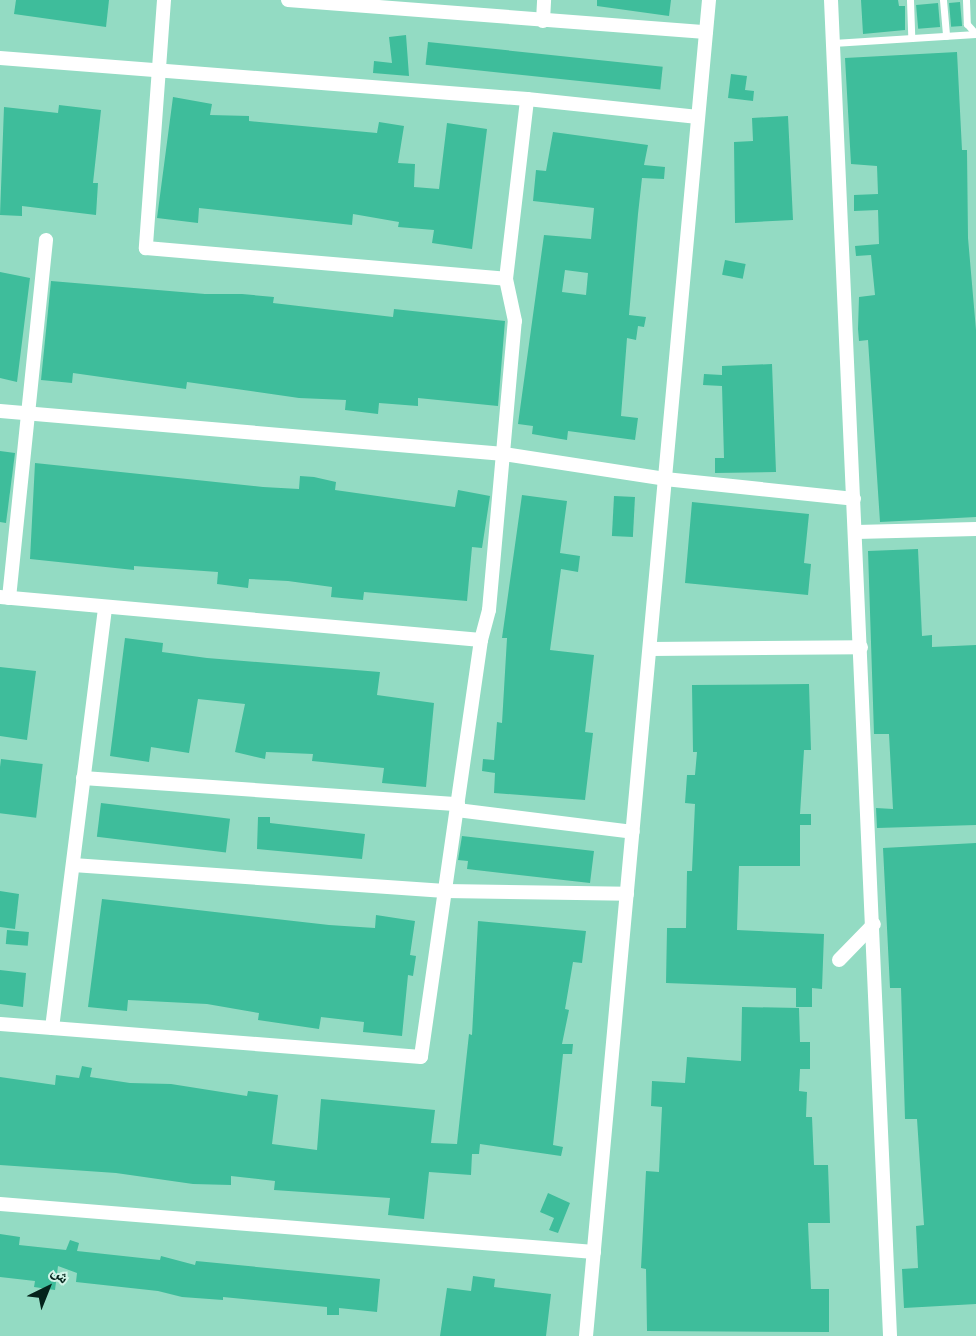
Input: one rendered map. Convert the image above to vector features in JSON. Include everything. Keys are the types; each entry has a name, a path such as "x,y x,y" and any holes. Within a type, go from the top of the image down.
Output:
{"street":[{"path":"164,0 156,72 146,248 506,279"},
{"path":"288,0 543,21 703,29"},
{"path":"543,21 544,0"},
{"path":"586,1336 698,117 703,29 709,0"},
{"path":"831,0 874,924 890,1336"},
{"path":"0,58 156,72 527,99 698,117"},
{"path":"0,1024 421,1057 481,640 489,610 515,321 506,279 527,99"},
{"path":"46,240 5,597 481,640"},
{"path":"0,411 504,454 665,479 854,499"},
{"path":"856,532 976,529"},
{"path":"52,1028 105,607"},
{"path":"650,649 861,648"},
{"path":"84,778 458,807 633,832"},
{"path":"73,865 446,891 627,894"},
{"path":"839,960 874,924"},
{"path":"0,1204 594,1252"}],"lane":[{"path":"910,0 911,38"},
{"path":"943,0 946,36"},
{"path":"966,0 967,24 976,34"},
{"path":"833,43 976,34"}],"building":[{"path":"16,0 109,0 106,27 14,14"},
{"path":"597,0 671,0 669,16 597,6"},
{"path":"861,0 898,0 899,6 905,6 905,30 863,34"},
{"path":"960,2 962,26 951,27 949,3"},
{"path":"938,3 940,27 918,29 916,5"},
{"path":"406,35 409,76 373,73 374,61 392,63 389,37"},
{"path":"428,42 663,67 660,90 426,65"},
{"path":"957,52 962,150 967,150 968,238 976,330 976,517 880,522 868,340 859,341 858,329 859,297 875,295 871,255 856,256 855,246 879,244 878,210 854,211 854,195 878,194 877,166 851,164 845,58"},
{"path":"731,74 747,76 745,90 754,91 753,101 728,98"},
{"path":"173,97 212,104 210,115 249,116 249,121 377,133 379,122 404,126 398,163 415,164 414,187 439,189 447,123 487,129 472,249 432,243 434,230 398,227 399,222 353,214 352,225 199,208 198,223 157,218"},
{"path":"59,105 101,110 93,183 98,183 96,215 22,206 22,216 0,215 4,107 58,113"},
{"path":"788,116 793,220 735,223 734,142 753,141 752,118"},
{"path":"553,132 648,145 644,165 665,167 664,179 642,178 638,214 629,315 646,317 644,327 638,326 636,340 627,338 621,416 638,418 635,440 568,431 567,440 532,434 533,426 518,424 544,235 591,239 594,208 533,201 536,170 546,171","holes":["565,270 588,273 586,295 562,292"]},
{"path":"725,260 746,264 743,279 722,275"},
{"path":"0,272 30,278 17,382 0,378"},
{"path":"51,281 205,294 274,297 273,303 393,317 394,309 505,321 498,406 418,398 418,406 379,403 378,414 345,410 346,400 299,398 187,382 186,389 73,373 72,383 41,380"},
{"path":"772,364 776,472 715,473 715,458 724,458 722,386 703,385 704,374 722,375 722,366"},
{"path":"0,451 15,453 6,523 0,522"},
{"path":"35,463 299,489 300,476 314,477 336,482 335,490 455,507 458,490 490,496 482,548 472,547 467,601 364,592 363,600 331,597 332,587 288,581 249,579 248,588 217,584 218,572 134,566 134,570 30,559"},
{"path":"522,495 567,501 560,553 580,556 578,572 561,569 550,650 594,655 585,732 593,733 585,800 494,793 495,773 482,771 483,759 494,760 497,722 502,723 507,638 502,638"},
{"path":"614,496 635,497 633,537 612,536"},
{"path":"692,502 809,514 804,563 811,564 808,595 685,583"},
{"path":"918,549 922,636 932,635 932,647 976,645 976,825 877,828 876,808 893,809 889,734 874,734 868,551"},
{"path":"125,638 163,643 162,652 207,658 380,672 377,695 434,703 426,787 382,783 384,768 312,761 313,754 266,752 265,759 235,752 245,704 198,699 189,753 151,747 149,762 110,756"},
{"path":"0,667 36,671 27,740 0,736"},
{"path":"809,684 811,750 804,750 800,814 811,814 811,825 800,825 800,866 739,866 737,930 824,934 822,989 812,988 812,1007 796,1007 796,988 666,983 667,928 686,928 687,871 692,871 695,804 685,803 687,775 695,775 697,752 693,752 692,685"},
{"path":"1,759 43,764 36,818 0,813"},
{"path":"101,803 230,819 226,853 97,837"},
{"path":"258,817 270,817 270,823 365,834 362,859 257,849"},
{"path":"462,836 594,851 590,883 467,869 468,861 458,860"},
{"path":"976,843 976,1304 904,1308 902,1269 918,1268 916,1226 924,1225 917,1119 905,1119 901,988 890,988 883,848"},
{"path":"0,891 19,894 15,929 0,927"},
{"path":"102,899 329,925 375,928 376,915 415,921 410,955 416,956 413,976 408,975 402,1036 363,1032 364,1022 321,1017 319,1029 258,1020 259,1013 207,1004 128,1000 127,1011 88,1007"},
{"path":"478,921 586,931 582,963 573,962 565,1009 569,1010 562,1044 573,1044 572,1054 563,1054 553,1145 563,1147 561,1156 480,1144 479,1154 472,1154 471,1175 429,1172 424,1219 388,1215 390,1198 274,1190 275,1181 231,1176 231,1185 193,1184 116,1173 0,1165 0,1077 55,1085 56,1075 79,1078 82,1066 92,1068 90,1077 130,1083 171,1084 247,1096 248,1091 278,1095 272,1144 317,1150 321,1099 435,1110 431,1143 457,1144 469,1034 472,1035"},
{"path":"7,930 29,932 28,946 6,944"},
{"path":"0,970 26,973 23,1007 0,1004"},
{"path":"742,1007 799,1008 800,1042 810,1042 810,1069 800,1069 799,1091 807,1092 806,1117 812,1117 814,1165 828,1165 830,1223 808,1223 811,1289 829,1289 829,1332 647,1331 646,1269 641,1268 646,1171 659,1172 662,1107 651,1106 652,1081 685,1083 687,1057 741,1061"},
{"path":"548,1193 570,1203 558,1233 549,1230 554,1218 540,1212"},
{"path":"0,1234 20,1237 19,1245 66,1250 70,1240 79,1243 77,1251 160,1260 161,1256 195,1265 196,1261 380,1279 377,1312 339,1308 339,1315 327,1315 327,1307 223,1297 223,1300 182,1297 158,1291 76,1282 77,1273 58,1266 55,1290 34,1287 35,1281 0,1277"},
{"path":"473,1276 495,1279 494,1287 551,1294 546,1336 440,1336 447,1288 471,1291"}]}
